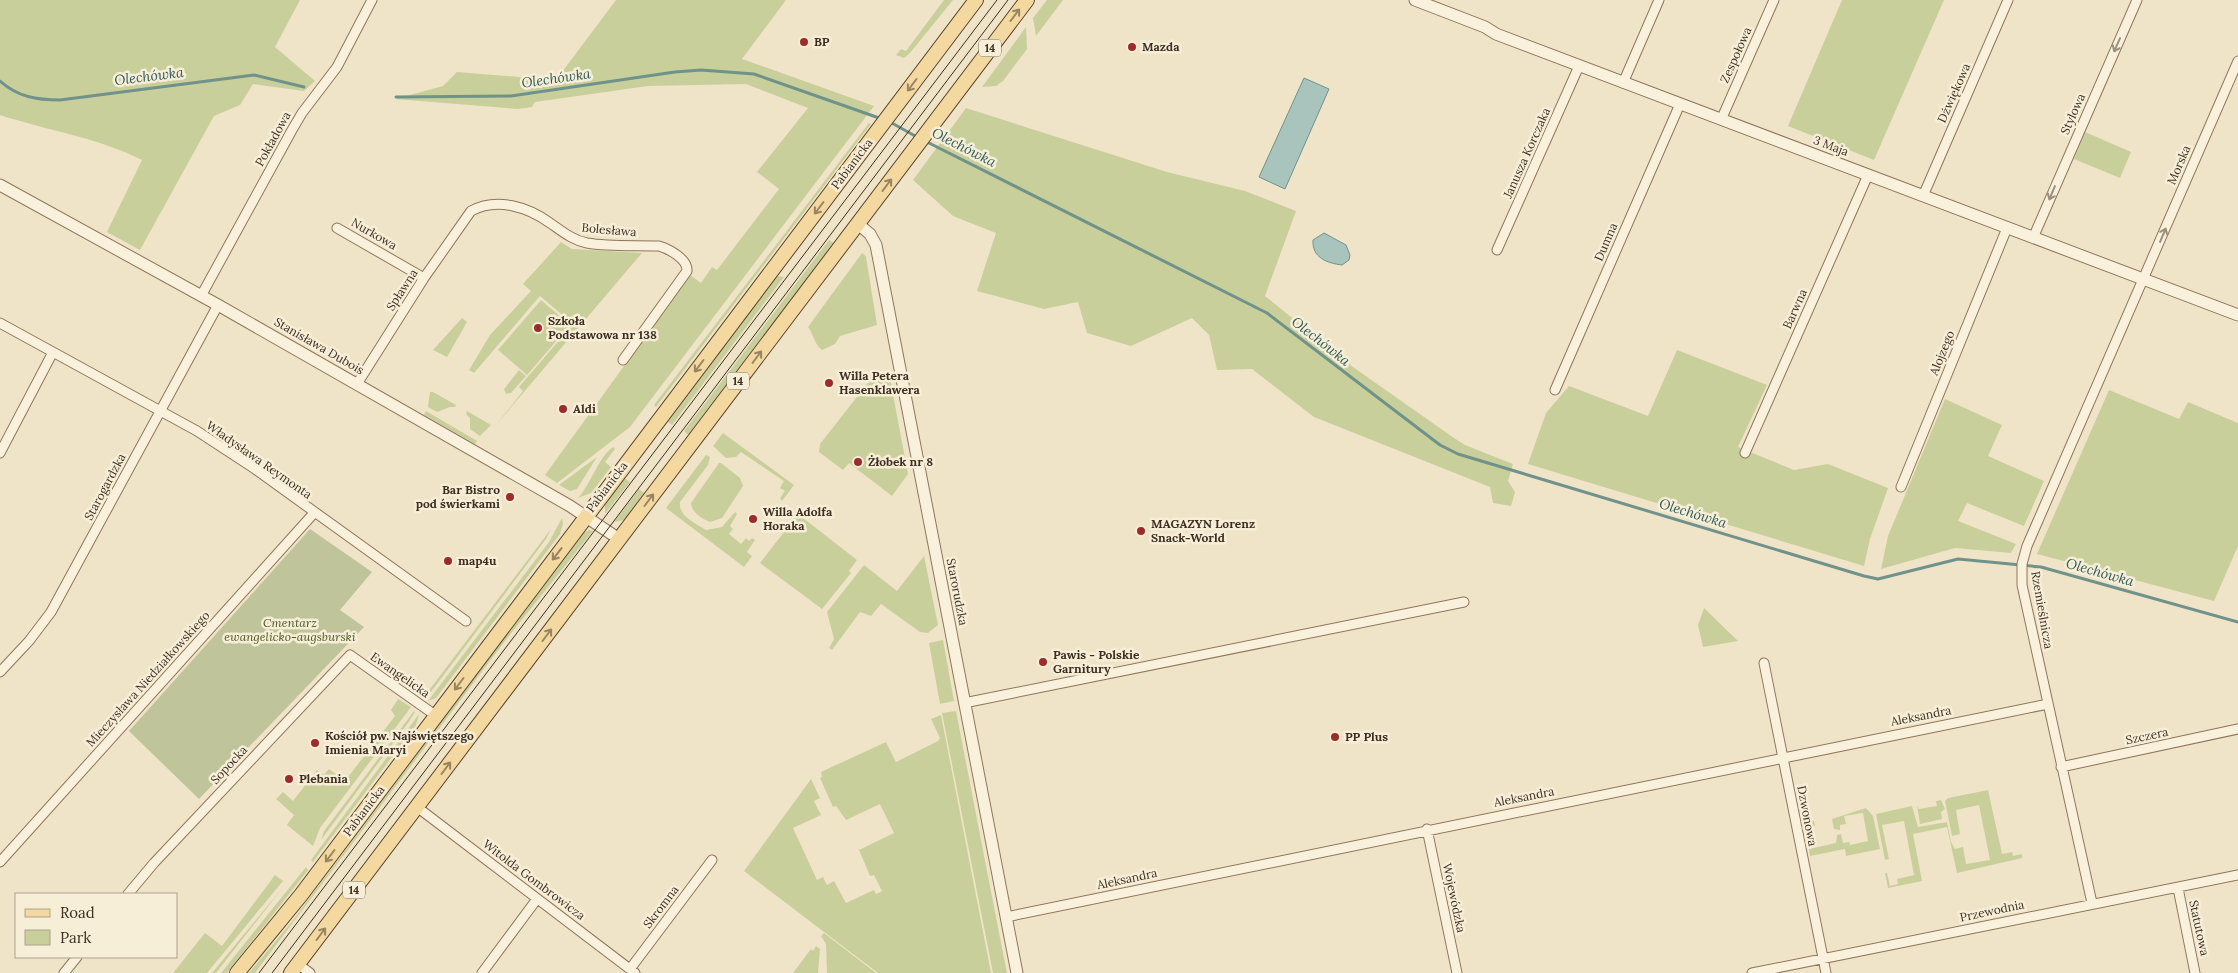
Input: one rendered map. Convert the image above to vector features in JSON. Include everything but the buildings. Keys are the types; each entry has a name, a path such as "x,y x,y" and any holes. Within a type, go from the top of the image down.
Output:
{"main road":[{"name":"Pabianicka","path":"237,973 301,895 976,0"},
{"name":"14","path":"295,968 1026,0"}],"street":[{"name":"Pokładowa","path":"201,296 292,130 302,113 337,68 372,0"},
{"name":"3 Maja","path":"1415,0 1579,66 2238,315"},
{"path":"1623,82 1659,0"},
{"name":"Zespołowa","path":"1721,120 1774,0"},
{"name":"Dźwiękowa","path":"1923,196 2008,0"},
{"name":"Stylowa","path":"2033,238 2137,0"},
{"name":"Morska","path":"2144,280 2238,61"},
{"name":"Janusza Korczaka","path":"1497,250 1579,66"},
{"name":"Dumna","path":"1555,390 1680,104"},
{"name":"Barwna","path":"1745,453 1868,175"},
{"name":"Stanisława Dubois","path":"0,185 357,384 586,515 619,539"},
{"name":"Bolesława","path":"472,211 481,206 508,205 534,212 574,239 587,243 660,246 667,248 685,262 688,267 687,271 623,360"},
{"name":"Spławna","path":"357,384 424,278 472,211"},
{"name":"Starorudzka","path":"858,224 870,234 876,245 1017,973"},
{"name":"Nurkowa","path":"337,228 424,278"},
{"name":"Alojzego","path":"1901,487 2007,228"},
{"name":"Rzemieślnicza","path":"2092,903 2061,767 2021,574 2024,556 2144,280"},
{"name":"Starogardzka","path":"0,672 51,612 218,305"},
{"name":"Władysława Reymonta","path":"0,323 197,431 255,469 314,514 466,621"},
{"path":"0,453 52,352"},
{"name":"Mieczysława Niedziałkowskiego","path":"0,862 314,514"},
{"path":"964,703 1464,602"},
{"name":"Ewangelicka","path":"350,655 435,716"},
{"name":"Sopocka","path":"129,893 154,863 350,655"},
{"name":"Dzwonowa","path":"1764,663 1826,973"},
{"name":"Aleksandra","path":"1006,917 1427,829 2048,704"},
{"name":"Szczera","path":"2061,767 2238,729"},
{"name":"Witolda Gombrowicza","path":"417,807 633,971"},
{"name":"Wojewódzka","path":"1427,829 1457,973"},
{"name":"Skromna","path":"633,971 712,860"},
{"name":"Przewodnia","path":"1752,973 2238,875"},
{"name":"Statutowa","path":"2178,888 2195,973"},
{"path":"482,973 538,899"},
{"path":"64,973 76,958"},
{"path":"295,968 310,973"}],"green space":[{"path":"0,0 300,0 275,47 315,81 304,91 253,84 240,105 214,116 140,250 107,232 142,160 90,140 0,115"},
{"path":"616,0 786,0 742,59 874,106 630,427 557,483 545,475 690,275 701,283 712,267 717,270 779,189 757,172 808,108 746,84 648,86 535,102 532,107 518,109 395,99 443,86 457,72 556,80"},
{"path":"944,0 953,0 910,53 904,58 896,55 901,49 906,51"},
{"path":"1047,0 1063,0 1036,36 1033,18"},
{"path":"1842,0 1944,0 1874,160 1788,126"},
{"path":"1026,27 1027,49 1003,81 996,86 982,87"},
{"path":"966,108 1167,172 1245,191 1296,211 1265,296 1353,367 1454,438 1465,445 1513,464 1508,481 1515,492 1511,506 1493,503 1490,487 1314,417 1252,369 1217,370 1209,335 1192,318 1131,346 1087,333 1078,302 1044,309 977,291 996,233 953,216 913,180"},
{"path":"869,123 871,124 656,407 654,405"},
{"path":"2085,132 2131,152 2120,178 2074,159"},
{"path":"829,240 834,243 688,435 684,431"},
{"path":"561,242 572,249 642,253 496,425 523,391 519,387 573,324 540,296 474,373 469,370 490,335 531,291 523,284"},
{"path":"862,253 866,257 877,325 840,336 835,344 822,350 817,345 808,327"},
{"path":"777,276 784,277 672,425 668,422"},
{"path":"541,300 570,325 527,375 498,350"},
{"path":"462,318 467,322 447,357 433,350"},
{"path":"1677,350 1767,385 1738,447 1794,470 1828,464 1888,488 1870,539 1864,566 1528,464 1546,413 1569,386 1648,416"},
{"path":"519,370 526,376 511,393 506,394 504,389"},
{"path":"889,373 908,474 892,496 849,463 843,470 819,452 820,444 871,379"},
{"path":"2109,390 2179,419 2188,402 2238,423 2238,546 2214,601 2037,554"},
{"path":"430,392 456,405 455,407 437,412 428,407"},
{"path":"1945,399 2002,425 1988,456 2044,481 2024,526 1967,503 1958,521 2016,544 2011,553 1955,548 1881,569 1888,536"},
{"path":"426,411 477,441 475,444 424,415"},
{"path":"467,411 491,425 480,436 470,429 470,418 466,414"},
{"path":"723,433 794,485 782,501 780,498 785,491 780,488 784,481 741,452 736,457 726,458 713,446"},
{"path":"613,447 615,449 605,462 611,467 591,493 578,498 603,457"},
{"path":"706,455 710,457 708,465 680,502 680,507 688,519 706,530 722,527 735,512 737,514 730,526 733,529 729,534 741,544 746,538 749,541 752,538 755,540 747,552 752,556 744,567 666,508"},
{"path":"597,457 577,489 570,491 559,485"},
{"path":"719,463 740,478 743,486 722,518 710,522 695,512 691,503"},
{"path":"624,478 630,482 605,514 605,504"},
{"path":"639,489 644,493 624,520 614,522"},
{"path":"798,514 857,560 849,571 851,573 822,609 760,563"},
{"path":"562,518 563,524 560,534 436,698 428,701 549,542"},
{"name":"Cmentarz ewangelicko-augsburski","path":"310,529 372,572 340,610 364,627 199,799 129,731"},
{"path":"551,529 546,539 437,684 426,698 424,697"},
{"path":"589,530 593,531 505,641 255,973 249,973 294,919 583,533"},
{"path":"924,556 938,625 928,633 920,632 881,604 871,616 860,612 832,650 829,648 834,639 827,612 864,565 897,591"},
{"path":"1704,608 1738,641 1703,647 1698,625"},
{"path":"943,640 954,701 940,704 929,643"},
{"path":"398,699 411,707 320,828 313,846 287,825 294,815 276,799 283,792 293,801 317,770 324,775 329,769 345,781 395,716 391,710"},
{"path":"414,711 408,723 321,840 324,831"},
{"path":"956,711 1007,973 993,973 942,713"},
{"path":"419,714 416,725 313,862 311,860"},
{"path":"941,715 991,973 878,973 744,871 811,779 820,798 814,801 821,815 793,828 817,880 823,877 827,885 834,881 846,903 874,890 876,894 882,891 874,875 870,876 859,850 894,833 880,804 846,820 836,806 833,807 820,778 822,777 821,772 886,742 896,762 938,741 940,738 931,719"},
{"path":"1988,790 2002,854 2012,852 2013,856 2022,854 2022,858 1957,873 1947,827 1913,834 1922,881 1888,888 1885,873 1887,873 1890,886 1898,884 1897,879 1914,875 1904,821 1882,825 1889,859 1885,860 1876,814 1912,806 1918,827 1947,822 1951,842 1955,849 1963,847 1966,864 1990,860 1979,805 1956,810 1960,834 1952,836 1945,801 1948,798"},
{"path":"1941,800 1945,809 1941,812 1942,819 1920,824 1917,805 1919,809 1937,806 1936,801"},
{"path":"1866,808 1873,816 1880,849 1846,856 1845,849 1810,856 1809,849 1836,843 1837,835 1841,834 1843,843 1849,842 1850,845 1868,841 1863,813 1844,816 1846,824 1840,825 1840,830 1834,829 1832,819"},
{"path":"1809,819 1814,821 1815,826 1808,828 1811,846 1808,846 1804,822"},
{"path":"306,867 308,870 227,973 221,973"},
{"path":"275,875 283,881 207,973 173,973 205,933 222,946"},
{"path":"284,886 216,973 212,973"},
{"path":"824,933 876,973 827,973 826,944 821,936"},
{"path":"816,946 820,949 818,973 793,973 811,949 813,951"}],"water":[{"path":"1304,78 1329,89 1285,189 1259,177"},
{"path":"1324,233 1346,245 1350,255 1349,260 1342,265 1326,261 1318,255 1313,246 1313,240"}],"waterway":[{"name":"Olechówka","path":"396,97 511,96 675,72 701,70 754,74 882,119"},
{"name":"Olechówka","path":"0,81 21,94 52,100 254,75 304,87"},
{"name":"Olechówka","path":"890,122 917,137"},
{"name":"Olechówka","path":"925,141 1267,313 1440,445 1458,454 1864,576 1878,579 1958,559 2041,567 2238,622"}],"tram line":[{"path":"259,973 997,0"},
{"path":"272,973 1008,0"}],"place":[{"name":"BP","path":"804,42"},
{"name":"Mazda","path":"1132,47"},
{"name":"Szkoła Podstawowa nr 138","path":"538,328"},
{"name":"Willa Petera Hasenklawera","path":"829,383"},
{"name":"Aldi","path":"563,409"},
{"name":"Żłobek nr 8","path":"858,462"},
{"name":"Bar Bistro pod świerkami","path":"510,497"},
{"name":"Willa Adolfa Horaka","path":"753,519"},
{"name":"MAGAZYN Lorenz Snack-World","path":"1141,531"},
{"name":"map4u","path":"448,561"},
{"name":"Pawis - Polskie Garnitury","path":"1043,662"},
{"name":"PP Plus","path":"1335,737"},
{"name":"Kościół pw. Najświętszego Imienia Maryi","path":"315,743"},
{"name":"Plebania","path":"289,779"}]}
